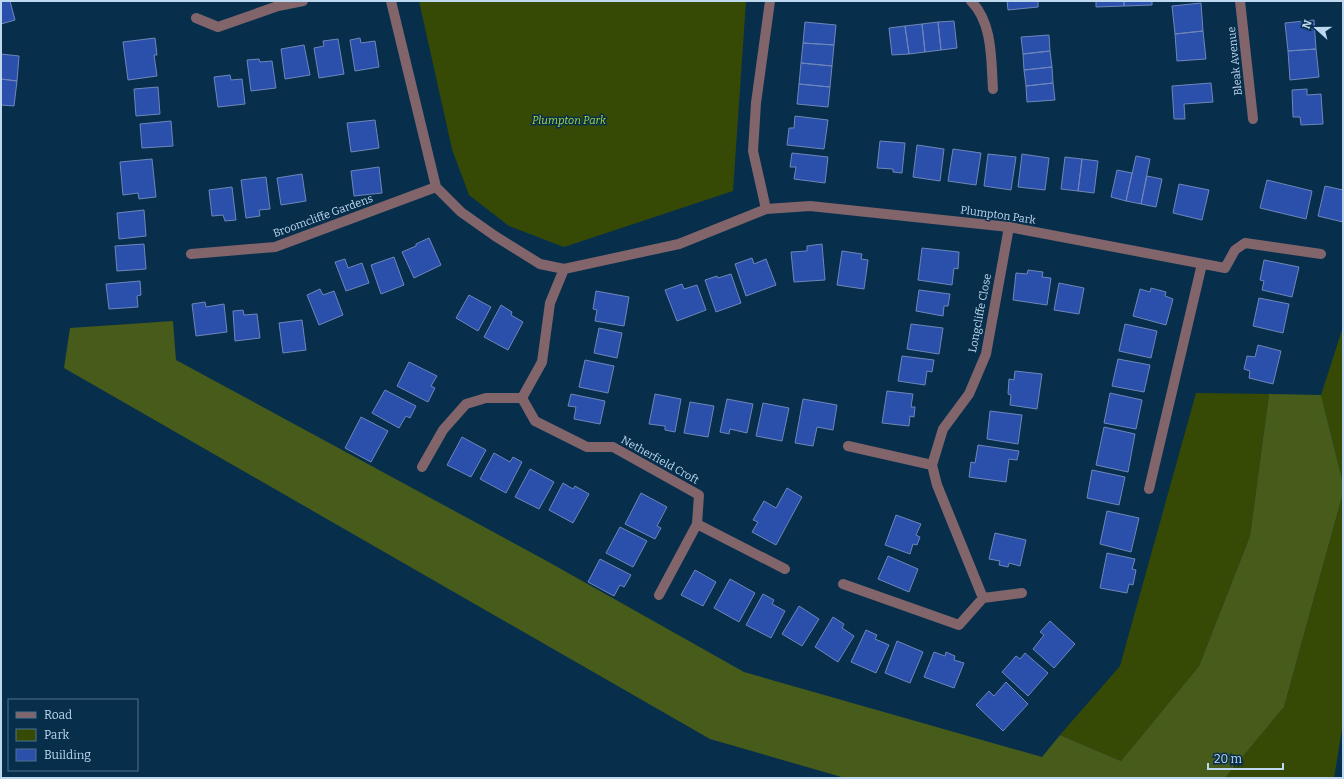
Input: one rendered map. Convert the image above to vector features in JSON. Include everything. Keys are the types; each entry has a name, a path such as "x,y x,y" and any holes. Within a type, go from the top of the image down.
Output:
{"street":[{"path":"196,18 218,27 278,6 303,1"},
{"path":"392,1 436,187"},
{"path":"766,209 753,151 756,103 770,1"},
{"path":"971,1 980,12 986,27 990,48 993,88"},
{"name":"Bleak Avenue","path":"1240,1 1253,119"},
{"name":"Broomcliffe Gardens","path":"191,254 275,247 436,187"},
{"name":"Plumpton Park","path":"436,187 461,212 495,236 540,264 564,269 679,244 766,209 810,206 1009,227 1225,268 1235,250 1245,243 1321,254"},
{"name":"Longcliffe Close","path":"932,465 943,429 969,394 986,354 1009,227"},
{"path":"1149,489 1202,264"},
{"path":"422,467 443,430 466,404 486,398 522,398 542,362 550,303 564,269"},
{"name":"Netherfield Croft","path":"522,398 535,421 587,447 613,447 699,495 697,524"},
{"path":"848,446 932,465 937,485 983,598"},
{"path":"659,595 697,524 785,569"},
{"path":"843,584 959,625 983,598 1022,593"}],"green space":[{"name":"Plumpton Park","path":"419,1 746,1 733,191 564,247 509,226 469,195 452,149"},
{"path":"173,321 176,360 545,560 744,672 1042,757 1060,735 1121,761 1199,666 1250,536 1269,394 1321,395 1343,483 1343,493 1284,707 1225,778 845,778 710,739 64,368 70,328"},
{"path":"1343,327 1343,483 1321,395"},
{"path":"1196,393 1269,394 1250,536 1199,666 1121,761 1060,735 1120,666"},
{"path":"1343,493 1343,723 1334,778 1225,778 1284,707"}],"building":[{"path":"1,1 10,1 15,20 1,24"},
{"path":"1007,1 1038,1 1038,7 1008,10"},
{"path":"1096,1 1124,1 1124,6 1096,7"},
{"path":"1124,1 1152,1 1152,5 1124,6"},
{"path":"1201,3 1203,31 1175,34 1172,6"},
{"path":"1314,20 1316,49 1288,51 1285,23"},
{"path":"954,21 957,48 941,50 938,22"},
{"path":"805,22 836,25 834,45 803,43"},
{"path":"938,22 941,50 925,52 922,24"},
{"path":"922,24 925,52 909,54 905,26"},
{"path":"905,26 909,54 892,55 889,28"},
{"path":"1203,31 1206,59 1177,61 1175,34"},
{"path":"1049,35 1050,51 1023,54 1021,37"},
{"path":"155,38 157,55 154,55 157,76 128,80 123,42"},
{"path":"360,38 361,43 375,41 379,67 355,71 350,40"},
{"path":"338,39 344,74 319,78 314,48 324,46 323,41"},
{"path":"803,43 834,45 832,66 801,63"},
{"path":"304,45 310,75 285,79 281,49"},
{"path":"1316,49 1319,77 1290,80 1288,51"},
{"path":"1050,51 1052,67 1024,70 1023,54"},
{"path":"1,54 19,56 17,81 1,79"},
{"path":"259,59 260,62 272,61 276,88 251,91 247,60"},
{"path":"801,63 832,66 830,87 799,84"},
{"path":"1052,67 1053,83 1026,86 1024,70"},
{"path":"230,75 231,80 242,79 245,104 218,107 214,77"},
{"path":"1,79 17,81 14,106 1,105"},
{"path":"1053,83 1055,100 1027,102 1026,86"},
{"path":"1211,83 1213,102 1184,104 1185,119 1174,119 1172,86"},
{"path":"799,84 830,87 828,107 797,104"},
{"path":"158,87 160,114 136,116 134,89"},
{"path":"1307,89 1307,95 1321,94 1323,124 1301,125 1300,117 1293,117 1292,90"},
{"path":"795,116 828,120 824,149 787,145 789,128 794,128"},
{"path":"375,120 379,148 351,152 347,123"},
{"path":"171,121 173,146 142,148 140,124"},
{"path":"880,141 905,143 902,173 893,172 893,169 877,168"},
{"path":"917,145 944,149 940,181 913,177"},
{"path":"953,149 981,153 976,185 948,181"},
{"path":"792,153 828,157 825,183 794,179 796,167 790,167"},
{"path":"988,154 1016,157 1011,190 984,186"},
{"path":"1022,154 1049,158 1045,190 1018,187"},
{"path":"1136,156 1150,159 1141,204 1126,201"},
{"path":"1065,157 1082,159 1078,191 1061,189"},
{"path":"152,159 156,197 139,199 138,193 123,195 120,162"},
{"path":"1082,159 1098,161 1094,193 1078,191"},
{"path":"379,167 382,193 354,196 351,171"},
{"path":"1117,170 1132,173 1126,201 1111,197"},
{"path":"302,174 306,201 281,205 277,178"},
{"path":"1147,176 1162,179 1156,207 1141,204"},
{"path":"266,177 270,209 259,210 260,216 246,218 241,180"},
{"path":"1267,180 1312,191 1306,219 1260,208"},
{"path":"1179,184 1209,190 1202,220 1173,213"},
{"path":"1325,186 1343,190 1343,222 1318,216"},
{"path":"232,187 236,220 225,221 223,215 212,216 209,190"},
{"path":"144,210 146,236 119,239 117,213"},
{"path":"429,238 441,265 414,278 402,252"},
{"path":"144,244 146,269 117,271 115,246"},
{"path":"822,244 825,280 794,282 791,252 807,251 807,246"},
{"path":"922,248 959,252 958,269 954,268 952,285 918,280"},
{"path":"842,251 862,254 861,259 868,260 864,289 837,285"},
{"path":"394,257 404,285 381,294 371,265"},
{"path":"752,258 754,264 766,259 776,285 746,296 735,264"},
{"path":"345,259 348,268 362,263 369,283 346,291 335,262"},
{"path":"1264,260 1299,267 1292,297 1262,290 1264,281 1260,280"},
{"path":"1028,270 1043,272 1042,277 1051,278 1047,305 1013,300 1016,273 1027,274"},
{"path":"731,274 741,303 716,312 705,280"},
{"path":"140,281 141,295 137,296 138,307 109,309 106,284"},
{"path":"1059,283 1084,288 1079,314 1054,310"},
{"path":"682,284 684,289 697,285 706,310 677,321 665,290"},
{"path":"1151,288 1166,292 1165,296 1173,299 1166,325 1133,316 1140,289 1150,292"},
{"path":"320,289 323,295 334,291 343,315 319,325 307,295"},
{"path":"919,290 950,294 948,306 944,306 943,316 916,311"},
{"path":"596,291 629,297 624,326 595,321 597,310 593,309"},
{"path":"469,295 491,307 478,331 456,318"},
{"path":"1259,298 1289,304 1283,333 1253,326"},
{"path":"205,302 206,307 224,304 227,332 196,336 192,304"},
{"path":"501,305 512,312 511,315 523,322 508,350 484,337"},
{"path":"243,310 244,315 257,314 260,338 235,341 233,311"},
{"path":"302,320 306,350 283,353 279,323"},
{"path":"911,324 943,328 939,354 907,349"},
{"path":"1125,324 1157,331 1151,358 1119,351"},
{"path":"599,328 622,333 617,358 594,353"},
{"path":"1258,345 1281,351 1273,384 1249,378 1250,371 1244,369 1247,356 1255,357"},
{"path":"902,356 934,360 932,372 927,371 925,385 898,381"},
{"path":"1118,359 1150,365 1144,392 1112,386"},
{"path":"585,360 614,366 608,393 579,387"},
{"path":"409,362 437,376 431,386 435,388 428,402 397,386"},
{"path":"1015,371 1042,374 1037,409 1010,405 1011,395 1008,394 1009,379 1014,380"},
{"path":"385,390 416,406 410,418 406,416 399,428 372,413"},
{"path":"887,391 913,394 911,407 915,407 914,417 910,416 909,426 882,423"},
{"path":"1110,393 1142,400 1136,429 1104,423"},
{"path":"571,394 605,401 600,424 574,419 576,407 568,406"},
{"path":"655,394 681,399 675,432 665,430 665,426 649,424"},
{"path":"727,399 753,404 747,433 730,429 729,434 720,432"},
{"path":"803,399 837,405 833,430 817,427 813,446 795,443"},
{"path":"690,402 714,406 708,437 684,433"},
{"path":"763,403 789,408 782,441 756,436"},
{"path":"990,411 1022,415 1018,444 987,439"},
{"path":"361,417 388,431 371,462 345,448"},
{"path":"1104,427 1135,434 1128,472 1096,465"},
{"path":"462,437 486,450 471,477 447,465"},
{"path":"978,445 1019,451 1017,460 1009,459 1006,482 969,477 971,462 975,463"},
{"path":"494,453 510,462 513,457 522,462 506,493 480,479"},
{"path":"530,469 554,482 539,509 515,497"},
{"path":"1092,470 1125,477 1119,505 1087,498"},
{"path":"563,483 573,489 575,486 589,494 573,523 549,510"},
{"path":"787,488 802,497 776,545 752,532 758,522 753,520 764,501 776,508"},
{"path":"641,493 667,507 657,526 661,528 655,539 625,524"},
{"path":"1107,511 1139,518 1131,552 1100,544"},
{"path":"896,515 921,524 916,535 920,537 917,545 913,544 910,554 885,545"},
{"path":"620,527 647,541 633,567 606,553"},
{"path":"995,533 1026,540 1020,566 1009,563 1008,567 999,565 1000,561 989,559"},
{"path":"1107,553 1135,559 1132,569 1136,570 1133,585 1129,584 1127,593 1100,588"},
{"path":"888,556 918,569 909,592 878,579"},
{"path":"600,559 631,575 624,587 620,585 614,596 588,582"},
{"path":"695,570 716,582 703,606 681,595"},
{"path":"730,579 755,593 739,622 714,608"},
{"path":"763,594 774,600 772,604 785,611 771,638 746,625"},
{"path":"799,606 819,619 802,646 782,634"},
{"path":"833,617 844,624 842,628 854,636 838,662 815,647"},
{"path":"1050,621 1075,644 1054,668 1033,649 1044,635 1040,632"},
{"path":"866,630 877,635 875,639 889,645 876,673 851,662"},
{"path":"897,641 923,652 910,683 885,673"},
{"path":"934,652 945,656 946,652 955,656 954,660 964,663 954,688 924,677"},
{"path":"1025,653 1048,673 1028,696 1002,672 1016,656 1020,659"},
{"path":"1006,682 1028,704 1003,731 976,705 989,691 994,696"}]}
